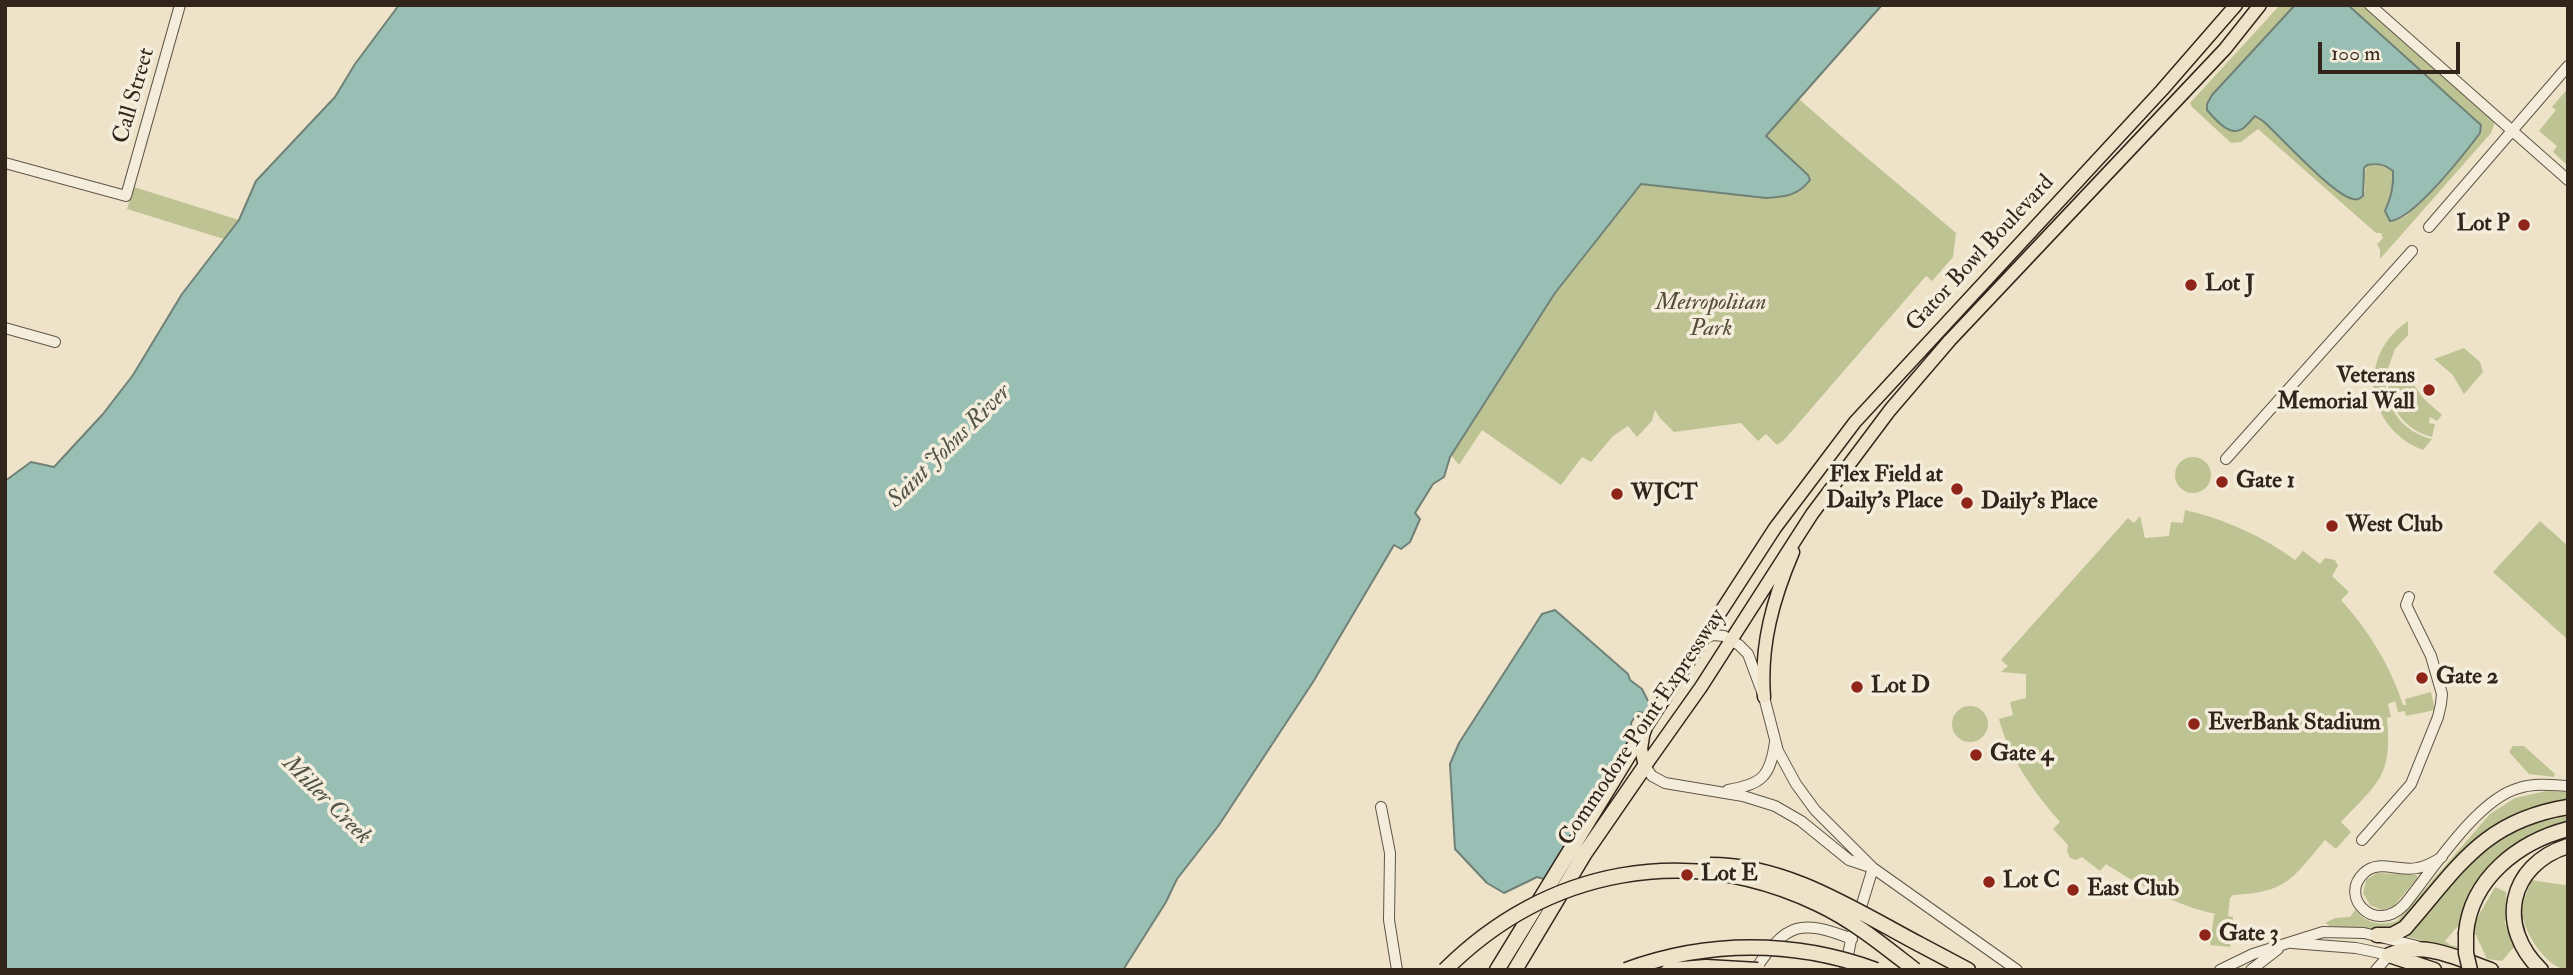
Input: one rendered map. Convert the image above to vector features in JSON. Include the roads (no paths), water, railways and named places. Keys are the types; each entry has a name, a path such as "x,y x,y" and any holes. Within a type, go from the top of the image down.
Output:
{"highway":[{"name":"Commodore Point Expressway","path":"1497,970 1644,730"},
{"name":"Commodore Point Expressway","path":"1515,970 1585,853 1645,766"},
{"path":"2377,936 2392,935 2405,928 2462,861 2490,836 2521,819 2568,807"},
{"path":"2470,970 2466,953 2466,933 2474,903 2497,868 2529,844 2568,829"},
{"path":"2541,970 2527,955 2517,937 2513,917 2515,898 2521,881 2532,866 2548,854 2568,846"},
{"path":"1445,970 1490,932 1545,900 1607,878 1662,869 1716,865 1753,869 1783,877 1827,895 1968,970"},
{"path":"1662,869 1728,876 1796,894 1847,920 1915,970"},
{"path":"1626,970 1695,951 1750,947 1819,954 1876,970"},
{"path":"2389,955 2423,948 2491,970"},
{"path":"2389,955 2404,970"},
{"path":"2389,955 2434,970"},
{"path":"1670,970 1706,967 1757,970"}],"main road":[{"name":"Gator Bowl Boulevard","path":"1812,514 1868,437 1936,356 2225,49 2260,5"},
{"path":"2225,49 2269,5"},
{"name":"Gator Bowl Boulevard","path":"1767,539 1809,480 1869,406 2061,200 2233,9"},
{"path":"1764,697 1765,652 1772,608 1785,570 1812,514"},
{"name":"Commodore Point Expressway","path":"1645,766 1694,698 1812,514"},
{"name":"Commodore Point Expressway","path":"1644,730 1767,539"},
{"path":"1644,730 1641,749 1645,766"}],"street":[{"name":"Call Street","path":"5,163 126,196 180,5"},
{"path":"2370,5 2568,180"},
{"path":"2429,227 2568,66"},
{"path":"2226,459 2412,251"},
{"path":"5,328 55,342"},
{"path":"2362,840 2411,784 2441,704 2442,694 2431,656 2406,605 2409,597"},
{"path":"1702,640 1713,635 1731,639 1748,654 1764,697 1775,741 1786,767 1805,798 1873,868 2017,970"},
{"path":"1717,792 1747,786 1762,779 1770,766 1775,741"},
{"path":"1645,766 1660,782 1751,798 1783,810 1807,825 1849,860 1873,868"},
{"path":"2442,857 2417,868 2370,868 2356,883 2359,904 2374,916 2394,914 2480,813 2497,798 2530,786 2568,786"},
{"path":"1381,807 1390,853 1389,920 1397,970"},
{"path":"1845,970 1873,868"},
{"path":"1757,970 1783,936 1799,927 1812,926 1852,939"},
{"path":"2220,970 2253,954 2323,932 2357,932 2423,948"},
{"path":"2251,970 2287,943 2349,947 2389,955 2376,970"}],"water":[{"path":"399,5 1882,5 1766,136 1808,175 1810,180 1801,189 1790,195 1766,198 1641,184 1555,293 1450,457 1444,477 1433,484 1415,513 1420,519 1410,542 1401,549 1394,545 1313,682 1219,825 1177,879 1166,902 1123,970 5,970 5,481 31,462 54,467 103,414 133,375 182,294 239,220 256,181 335,97 355,64"},
{"path":"2295,5 2348,5 2481,125 2480,133 2451,169 2425,198 2400,218 2390,221 2385,211 2393,182 2393,171 2387,167 2367,165 2364,168 2363,196 2353,199 2320,177 2255,116 2242,129 2232,131 2207,110 2212,95"},
{"path":"1555,610 1628,674 1630,680 1642,689 1651,707 1647,713 1638,712 1631,723 1632,735 1544,879 1537,877 1504,893 1487,883 1455,849 1450,764 1459,743 1542,614"}],"place":[{"name":"Lot P","path":"2524,225"},
{"name":"Lot J","path":"2191,285"},
{"name":"Veterans Memorial Wall","path":"2429,390"},
{"name":"Gate 1","path":"2222,482"},
{"name":"Flex Field at Daily's Place","path":"1957,489"},
{"name":"WJCT","path":"1617,494"},
{"name":"Daily's Place","path":"1967,503"},
{"name":"West Club","path":"2332,526"},
{"name":"Gate 2","path":"2422,678"},
{"name":"Lot D","path":"1857,687"},
{"name":"EverBank Stadium","path":"2194,724"},
{"name":"Gate 4","path":"1976,755"},
{"name":"Lot E","path":"1687,875"},
{"name":"Lot C","path":"1989,882"},
{"name":"East Club","path":"2073,890"},
{"name":"Gate 3","path":"2205,935"}],"park label":[{"name":"Metropolitan Park","path":"1711,317"}],"water label":[{"name":"Saint Johns River","path":"950,447"},
{"name":"Miller Creek","path":"326,801"}]}
